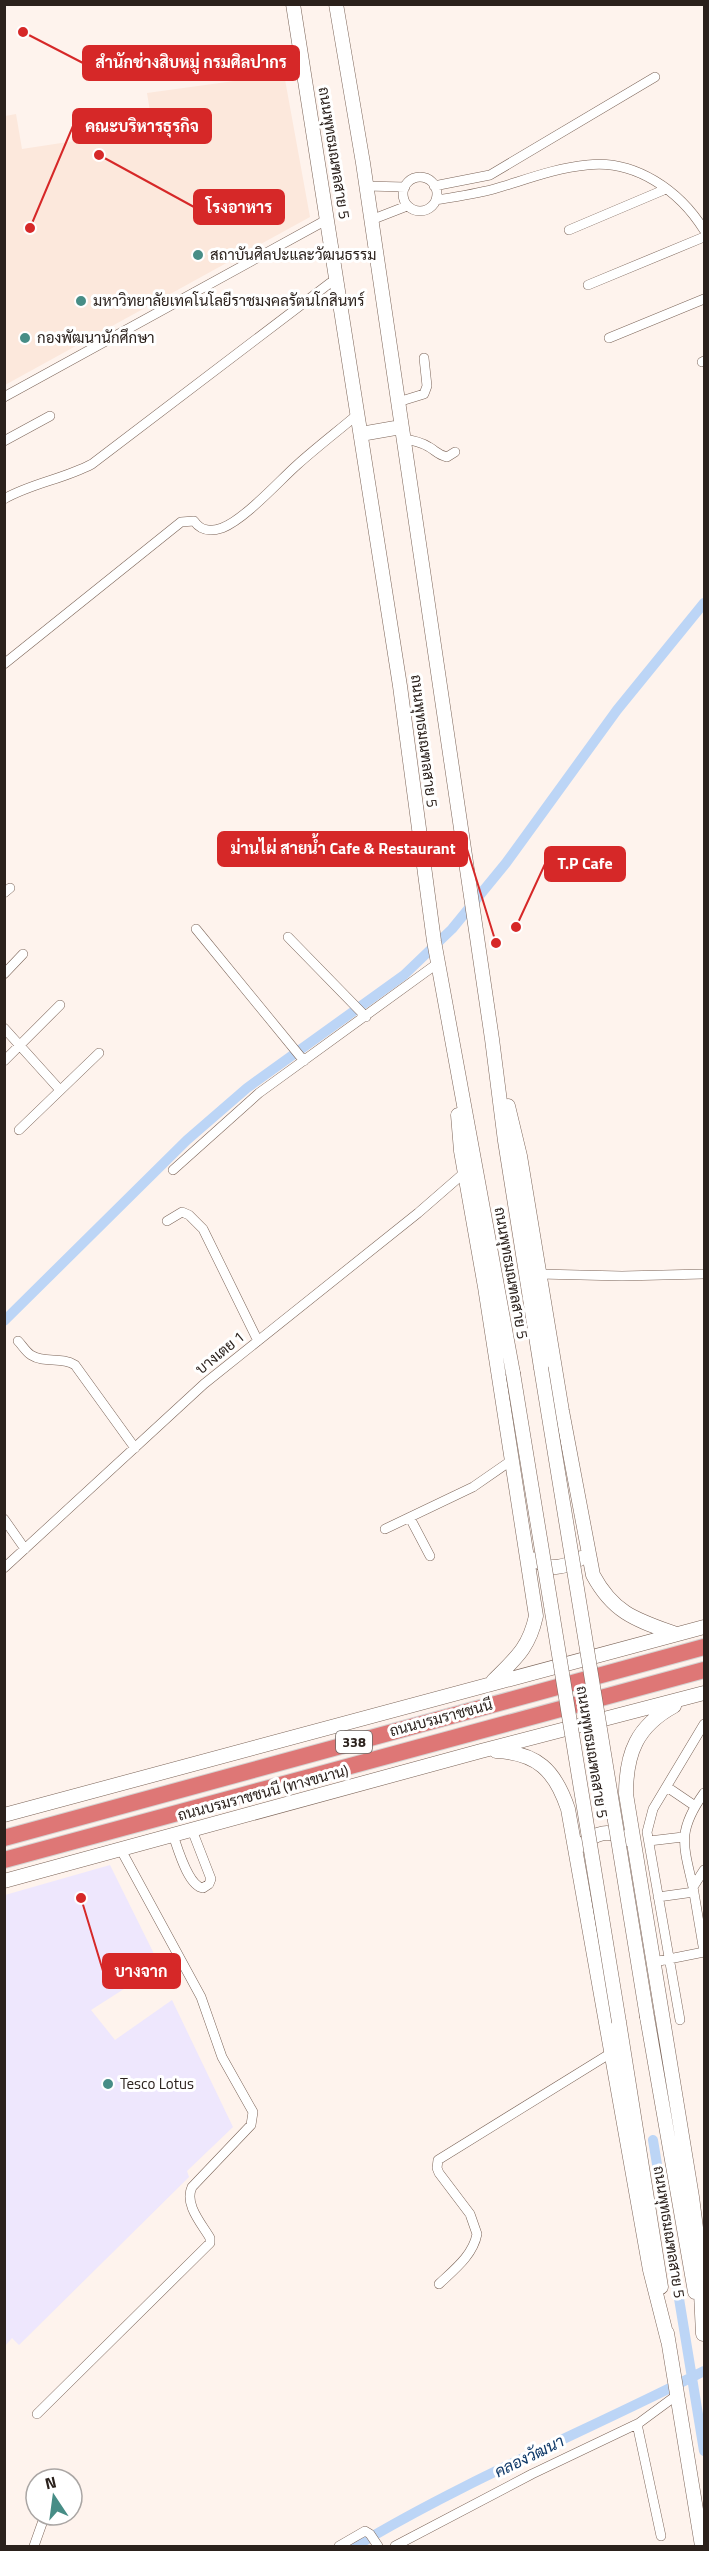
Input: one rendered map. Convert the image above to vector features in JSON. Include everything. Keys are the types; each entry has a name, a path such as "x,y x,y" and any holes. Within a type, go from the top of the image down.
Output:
{"highway":[{"name":"ถนนบรมราชชนนี","path":"4,1838 705,1647"},
{"name":"ถนนบรมราชชนนี","path":"4,1860 705,1670"}],"main road":[{"name":"ถนนพุทธมณฑลสาย 5","path":"293,4 400,686 434,941 513,1373 654,2232 668,2341 702,2547"},
{"name":"ถนนพุทธมณฑลสาย 5","path":"336,4 398,402 492,1039 504,1141 647,2017 704,2339"},
{"path":"361,434 402,433"},
{"path":"492,1039 520,1156 585,1542 593,1575 602,1592 627,1616 677,1634"},
{"path":"454,1054 464,1173 536,1616 531,1636 523,1652 492,1683"},
{"path":"525,1543 541,1565 551,1567 571,1564 581,1558 585,1542"},
{"name":"338","path":"4,1815 705,1627"},
{"path":"698,1694 659,1713 646,1724 631,1754 626,1773 626,1794 692,2197 700,2268 704,2339"},
{"name":"ถนนบรมราชชนนี (ทางขนาน)","path":"4,1881 698,1694"},
{"path":"481,1751 514,1752 528,1756 552,1775 563,1792 576,1850 650,2270 668,2341"},
{"path":"576,1850 595,1835 605,1832 616,1833 636,1848"}],"street":[{"path":"434,186 490,175 655,77"},
{"path":"436,200 434,186 429,180 419,178 409,182 405,187 403,196 407,206 423,211 436,200 492,190 570,167 598,165 641,173 666,189 687,207 705,230"},
{"path":"502,168 510,174 512,183"},
{"path":"366,186 405,187"},
{"path":"569,230 666,189"},
{"path":"371,220 407,206"},
{"path":"4,397 328,219"},
{"path":"588,285 705,237"},
{"path":"4,499 29,486 77,472 92,464 330,283 338,280"},
{"path":"609,338 705,299"},
{"path":"398,402 424,394 428,386 424,358"},
{"path":"4,664 182,522 194,521 199,528 208,531 223,528 247,511 298,464 358,414"},
{"path":"4,441 50,416"},
{"path":"402,433 429,447 438,455 447,457 455,452"},
{"path":"196,929 302,1058"},
{"path":"288,937 364,1015"},
{"path":"4,974 23,954"},
{"path":"173,1170 235,1112 302,1058 438,960"},
{"path":"4,1061 60,1005"},
{"path":"4,1028 60,1090"},
{"path":"19,1130 99,1053"},
{"name":"บางเตย 1","path":"4,1568 204,1384 413,1217 464,1173"},
{"path":"167,1221 182,1212 189,1215 203,1229 258,1341"},
{"path":"540,1274 622,1276 705,1274"},
{"path":"18,1341 31,1355 39,1358 60,1359 75,1365 135,1448"},
{"path":"385,1529 473,1487 512,1461"},
{"path":"410,1518 430,1556"},
{"path":"4,1519 25,1549"},
{"path":"681,2020 658,1897 648,1822 667,1787 701,1737 705,1724"},
{"path":"667,1787 695,1806"},
{"path":"654,1962 704,1952 683,1837 685,1825 705,1792"},
{"path":"173,1835 190,1877 195,1885 203,1887 209,1884 211,1878 192,1830"},
{"path":"649,1841 683,1837"},
{"path":"37,2414 210,2243 210,2238 191,2205 188,2195 192,2187 251,2125 253,2112 222,2057 201,1997 121,1850"},
{"path":"658,1897 694,1889 705,1870"},
{"path":"439,2284 463,2261 472,2249 477,2234 470,2214 439,2173 438,2160 611,2053"},
{"path":"395,2547 532,2474 637,2424 677,2396"},
{"path":"637,2424 662,2536"},
{"path":"34,2547 41,2527"},
{"path":"339,2547 365,2531 370,2534 378,2546"}],"shaded area":[{"name":"มหาวิทยาลัยเทคโนโลยีราชมงคลรัตนโกสินทร์","path":"284,74 310,217 5,385 5,116 16,114 22,149 153,129 147,93"},
{"name":"Tesco Lotus","path":"110,1865 160,1966 91,2010 115,2040 172,2000 233,2127 187,2171 189,2177 19,2345 12,2338 5,2346 5,1895"}],"waterway":[{"path":"4,1321 187,1140 247,1088 404,975 452,929 506,863 617,710 704,603"},
{"path":"653,2140 704,2451"},
{"name":"คลองวัฒนา","path":"356,2546 441,2499 704,2371"}],"place":[{"name":"สำนักช่างสิบหมู่ กรมศิลปากร","path":"23,32"},
{"name":"โรงอาหาร","path":"99,155"},
{"name":"คณะบริหารธุรกิจ","path":"30,228"},
{"name":"สถาบันศิลปะและวัฒนธรรม","path":"198,255"},
{"name":"มหาวิทยาลัยเทคโนโลยีราชมงคลรัตนโกสินทร์","path":"81,301"},
{"name":"กองพัฒนานักศึกษา","path":"25,338"},
{"name":"T.P Cafe","path":"516,927"},
{"name":"ม่านไผ่ สายน้ำ Cafe & Restaurant","path":"496,943"},
{"name":"บางจาก","path":"81,1898"},
{"name":"Tesco Lotus","path":"108,2084"}]}
